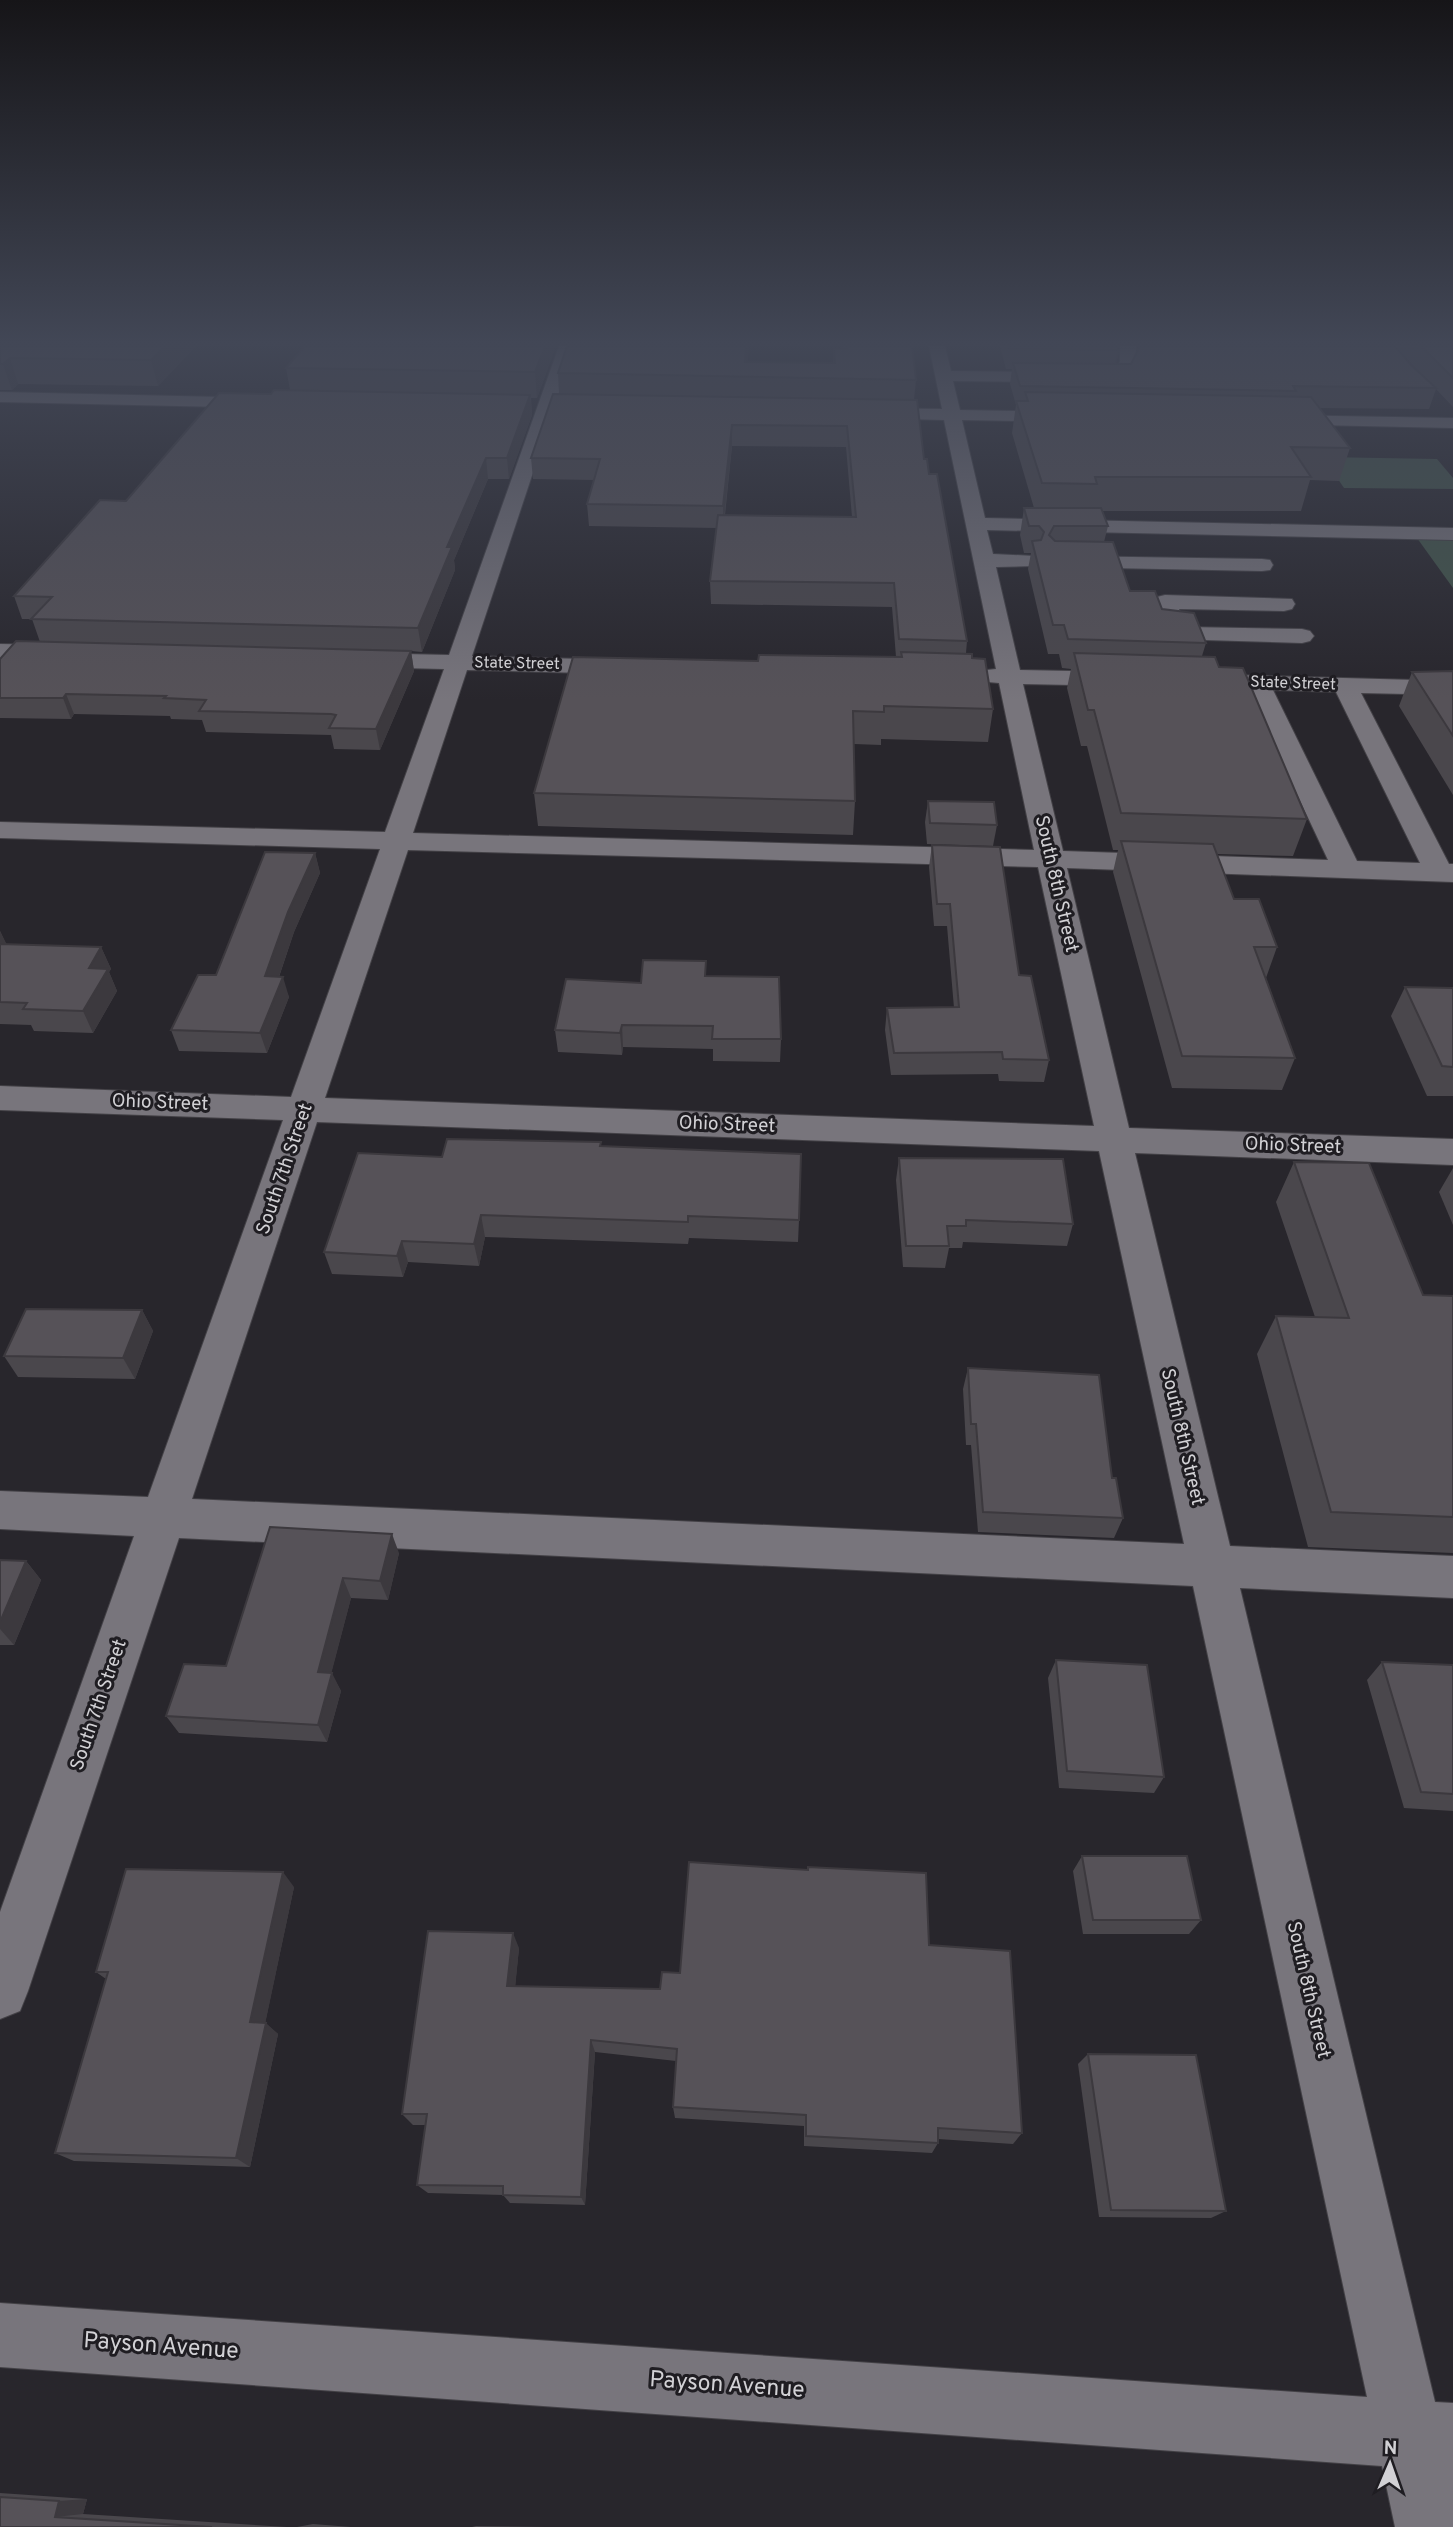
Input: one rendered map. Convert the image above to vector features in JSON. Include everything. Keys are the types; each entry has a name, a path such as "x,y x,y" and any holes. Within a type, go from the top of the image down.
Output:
{"street":[{"name":"South 7th Street","path":"0,1991 306,1109 525,464"},
{"name":"South 8th Street","path":"966,464 1009,677 1211,1564 1431,2435 1430,2527"},
{"path":"980,542 1242,530 1453,534"},
{"path":"1242,530 1446,873"},
{"path":"980,542 1026,561"},
{"path":"1058,561 1262,565"},
{"path":"1284,604 1164,602 1178,634 1303,636"},
{"path":"0,651 83,653"},
{"name":"State Street","path":"333,659 651,667"},
{"path":"968,676 1147,680"},
{"name":"State Street","path":"1174,681 1453,688"},
{"path":"1257,682 1347,870"},
{"path":"0,830 1051,859 1446,873"},
{"name":"Ohio Street","path":"0,1098 1453,1152"},
{"path":"0,1510 1453,1577"},
{"name":"Payson Avenue","path":"0,2336 1431,2435"}],"green space":[{"path":"1328,464 1441,464 1453,478 1453,489 1344,488"},
{"path":"1417,538 1453,539 1453,588"}],"building":[{"path":"158,464 483,464 447,547 452,547 418,628 31,619 52,597 14,596 100,500 126,501"},
{"path":"599,464 728,464 723,506 587,504"},
{"path":"851,464 928,464 929,474 937,474 967,641 899,639 894,583 710,581 718,515 856,517"},
{"path":"1036,464 1302,464 1311,477 1095,477 1097,484 1042,483"},
{"path":"1024,508 1101,508 1108,526 1054,526 1049,535 1055,541 1113,542 1130,591 1155,591 1162,609 1194,613 1206,643 1068,639 1064,625 1053,625 1032,541 1041,540 1044,532 1039,526 1029,526"},
{"path":"16,641 411,651 376,729 329,728 336,715 199,711 206,700 164,698 166,696 66,694 63,698 0,698 0,659"},
{"path":"901,652 972,654 972,658 985,659 993,709 884,706 884,712 853,711 855,801 534,793 573,657 758,661 759,655 902,657"},
{"path":"1074,653 1215,657 1219,667 1243,668 1307,819 1121,813 1094,710 1088,710"},
{"path":"1453,671 1453,736 1412,672"},
{"path":"928,801 994,802 997,825 930,823"},
{"path":"1121,841 1213,844 1234,899 1259,899 1277,947 1254,947 1295,1058 1182,1056"},
{"path":"932,845 1000,847 1019,975 1031,976 1049,1060 1003,1059 1002,1052 894,1053 887,1008 959,1007 950,904 937,904"},
{"path":"265,852 315,853 288,912 265,976 283,977 260,1033 171,1030 198,975 216,975"},
{"path":"0,944 101,947 89,968 108,969 83,1011 23,1009 27,1003 0,1002"},
{"path":"643,960 706,961 705,976 779,977 781,1039 712,1039 713,1026 622,1025 620,1033 555,1030 566,979 641,983"},
{"path":"1405,987 1453,988 1453,1067 1442,1066"},
{"path":"447,1139 601,1142 600,1146 801,1154 799,1220 688,1216 688,1222 481,1215 474,1244 402,1241 397,1256 324,1252 358,1153 442,1157"},
{"path":"899,1158 1063,1159 1073,1224 966,1220 966,1226 947,1226 949,1246 906,1246"},
{"path":"1294,1162 1369,1163 1423,1295 1453,1296 1453,1517 1331,1512 1276,1316 1349,1318"},
{"path":"26,1309 142,1310 123,1358 4,1356"},
{"path":"968,1368 1099,1375 1112,1478 1116,1478 1123,1518 983,1512 976,1424 971,1424"},
{"path":"270,1527 392,1534 380,1581 343,1578 318,1672 332,1673 318,1725 166,1716 184,1664 226,1666"},
{"path":"0,1560 26,1561 0,1622"},
{"path":"1056,1660 1147,1665 1164,1777 1067,1771"},
{"path":"1382,1662 1453,1665 1453,1794 1421,1792"},
{"path":"1082,1856 1187,1856 1201,1920 1093,1920"},
{"path":"689,1862 808,1870 808,1867 926,1873 929,1945 1010,1951 1022,2133 938,2128 938,2143 806,2136 806,2115 673,2107 677,2049 591,2040 581,2197 503,2195 503,2186 417,2185 427,2114 402,2114 428,1931 513,1933 507,1986 660,1989 662,1972 680,1973"},
{"path":"126,1869 283,1872 250,2022 266,2023 236,2158 55,2153 108,1972 96,1972"},
{"path":"1088,2054 1196,2055 1226,2211 1111,2210"},
{"path":"0,2497 59,2501 55,2517 212,2527 0,2527"}]}
